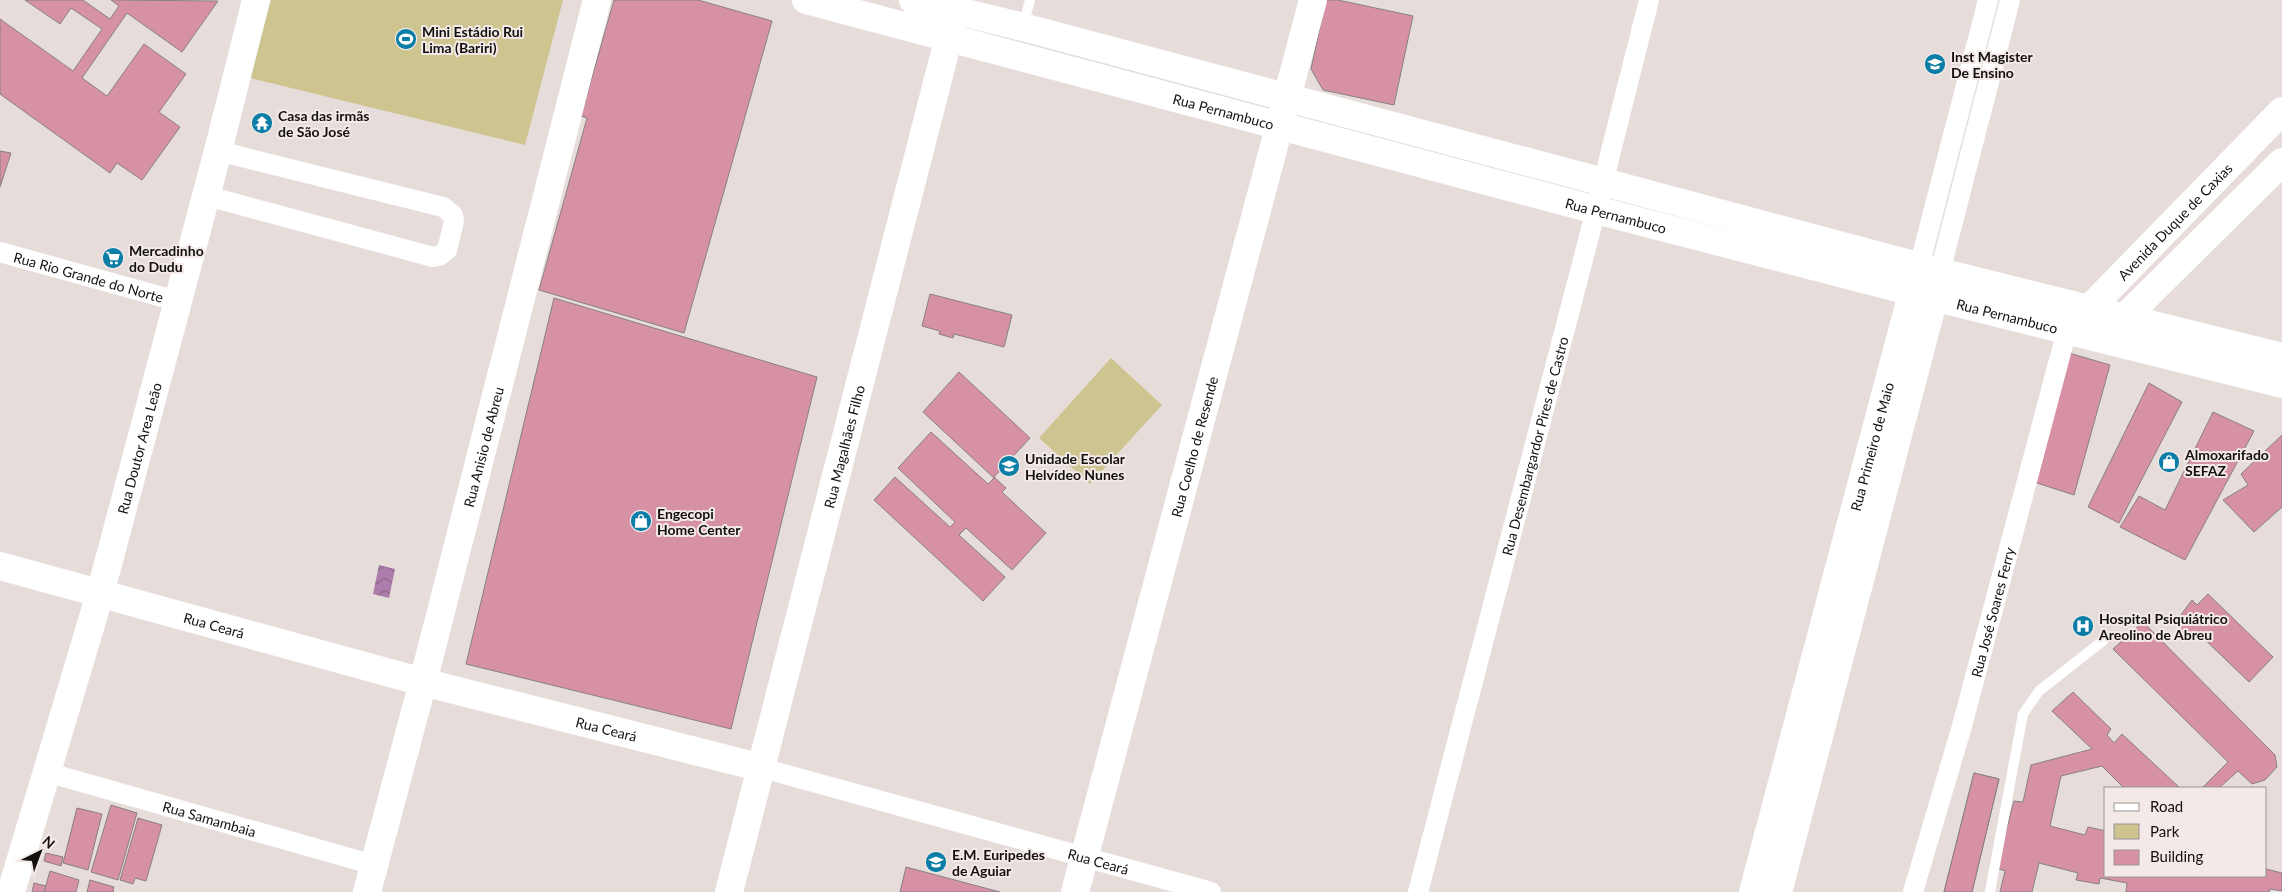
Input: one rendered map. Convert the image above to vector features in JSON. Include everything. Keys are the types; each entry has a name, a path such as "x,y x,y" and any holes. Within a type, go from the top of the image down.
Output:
{"main road":[{"name":"Rua Doutor Area Leão","path":"12,892 100,594 177,301 207,196 256,0"},
{"name":"Rua Anisio de Abreu","path":"367,892 596,0"},
{"name":"Rua Pernambuco","path":"806,0 1596,210 1927,282 2088,310 2282,358"},
{"name":"Rua Pernambuco","path":"913,0 957,6 1023,27 1603,184 1927,282 2067,330 2282,384"},
{"name":"Rua Coelho de Resende","path":"1075,892 1281,126 1313,0"},
{"name":"Rua Magalhães Filho","path":"729,892 957,6"},
{"name":"Avenida Duque de Caxias","path":"2088,310 2282,110"},
{"path":"2088,310 2102,339 2125,319 2282,162"},
{"name":"Rua Primeiro de Maio","path":"1753,892 1927,282"},
{"name":"Rua Primeiro de Maio","path":"1778,892 1927,282"},
{"name":"Rua Ceará","path":"0,566 422,682 762,768"}],"street":[{"name":"Rua Desembargardor Pires de Castro","path":"1418,892 1603,184 1649,0"},
{"name":"Rua Primeiro de Maio","path":"1927,282 1988,0"},
{"name":"Rua Primeiro de Maio","path":"1927,282 2010,0"},
{"path":"207,196 433,257 439,256 447,250 454,221 453,215 443,207 218,151"},
{"name":"Rua Rio Grande do Norte","path":"0,252 177,301"},
{"name":"Rua José Soares Ferry","path":"1913,892 1962,726 2067,330"},
{"name":"Rua Ceará","path":"762,768 1211,892"},
{"name":"Rua Samambaia","path":"46,772 374,865"}],"lane":[{"path":"1023,27 1030,0"},
{"path":"1990,892 2023,714 2039,691 2104,640"}],"green space":[{"name":"Mini Estádio Rui Lima (Bariri)","path":"271,0 563,0 525,145 250,78"},
{"path":"1111,358 1162,405 1090,484 1039,438"}],"water":[{"path":"379,565 395,569 389,598 373,594"}],"building":[{"path":"25,0 83,0 110,19 119,6 111,0 218,1 182,52 127,13 82,78 107,96 144,44 186,74 159,112 180,127 142,180 117,163 110,173 0,94 0,19 73,71 102,29 71,8 60,24"},
{"path":"614,0 698,0 772,21 684,333 539,290 587,118 581,116"},
{"path":"1326,0 1338,0 1413,16 1394,105 1323,90 1311,69"},
{"path":"0,151 11,153 0,187"},
{"path":"930,294 1012,315 1004,347 954,334 953,338 939,334 940,331 922,326"},
{"name":"Engecopi Home Center","path":"554,298 817,377 731,729 466,664"},
{"path":"2069,353 2110,365 2074,495 2034,482"},
{"path":"959,372 1030,438 994,477 1006,488 1002,492 1046,533 1012,570 966,528 959,535 1005,577 983,601 874,500 895,477 950,527 955,522 898,468 931,432 988,484 994,478 923,412"},
{"path":"2149,383 2182,402 2119,523 2088,507"},
{"path":"2213,412 2254,431 2185,560 2120,527 2139,496 2165,510"},
{"path":"2282,435 2282,507 2254,532 2223,500 2248,485 2241,474"},
{"path":"2208,594 2273,657 2249,682 2197,632 2190,638 2175,623 2192,600 2197,605"},
{"path":"2143,622 2275,755 2277,767 2265,780 2252,784 2238,771 2220,787 2203,787 2228,762 2113,649"},
{"path":"2073,692 2111,729 2107,735 2114,743 2122,734 2179,787 2123,787 2102,766 2061,776 2050,826 2085,835 2088,827 2104,831 2104,877 2267,877 2267,869 2282,873 2282,891 2270,889 2269,892 2126,892 2127,883 2100,878 2099,884 2076,880 2078,873 2039,863 2032,892 2000,892 2005,871 1996,868 2014,801 2023,802 2031,765 2092,749 2052,711"},
{"path":"1974,773 1999,779 1972,892 1944,892"},
{"path":"1974,773 1999,779 1972,892 1944,892"},
{"path":"111,805 137,813 118,880 91,872"},
{"path":"77,808 102,814 88,870 63,863"},
{"path":"138,818 162,825 146,881 135,878 133,884 120,880"},
{"path":"46,853 63,857 61,866 44,861"},
{"path":"906,867 1000,892 900,892"},
{"path":"50,871 79,880 76,892 44,892"},
{"path":"90,880 114,887 113,892 87,892"},
{"path":"34,883 46,886 44,892 32,892"}],"place":[{"name":"Mini Estádio Rui Lima (Bariri)","path":"406,39"},
{"name":"Inst Magister De Ensino","path":"1935,64"},
{"name":"Casa das irmãs de São José","path":"262,123"},
{"name":"Mercadinho do Dudu","path":"113,258"},
{"name":"Almoxarifado SEFAZ","path":"2169,462"},
{"name":"Unidade Escolar Helvídeo Nunes","path":"1009,466"},
{"name":"Engecopi Home Center","path":"641,521"},
{"name":"Hospital Psiquiátrico Areolino de Abreu","path":"2083,626"},
{"name":"E.M. Euripedes de Aguiar","path":"936,862"}]}
